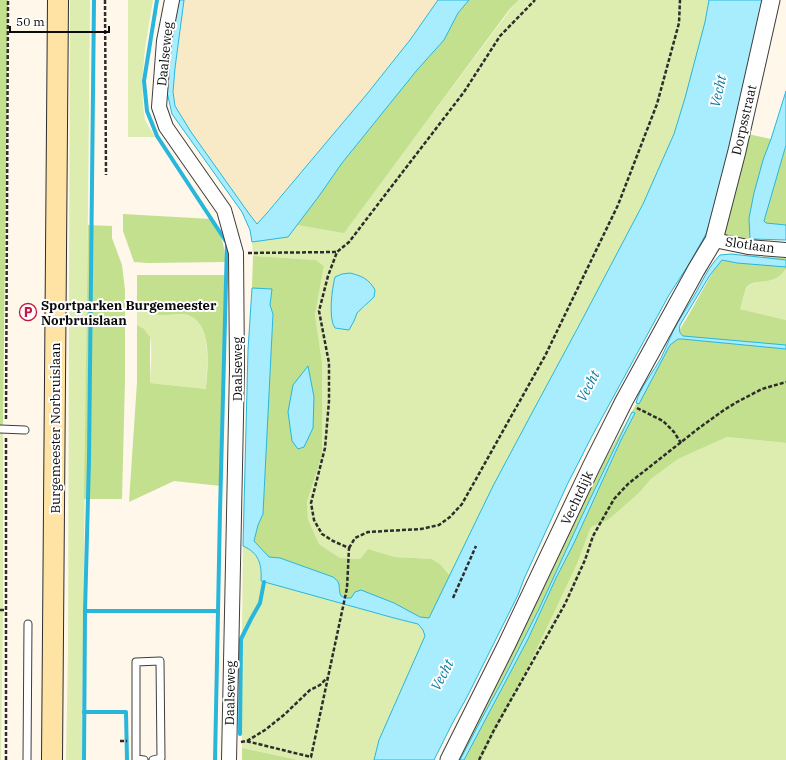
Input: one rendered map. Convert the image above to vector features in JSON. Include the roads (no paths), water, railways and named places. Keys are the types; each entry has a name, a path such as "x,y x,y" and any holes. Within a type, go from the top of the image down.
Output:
{"main road":[{"name":"Burgemeester Norbruislaan","path":"52,760 58,0"}],"street":[{"name":"Daalseweg","path":"172,0 164,41 160,107 166,127 224,210 236,253 237,376 229,760"},
{"name":"Dorpsstraat","path":"714,240 737,151 771,0"},
{"name":"Slotlaan","path":"714,240 748,247 786,250"},
{"name":"Vechtdijk","path":"449,760 507,644 624,401 714,240"}],"lane":[{"path":"3,429 25,430"},
{"path":"27,760 28,624"},
{"path":"144,760 136,759 136,662 160,661 161,758 153,760"}],"water":[{"path":"179,0 184,0 175,68 173,92 175,106 191,132 257,224 367,94 410,40 438,0 469,0 458,13 444,40 417,70 342,163 288,237 252,242 250,230 242,212 172,114 167,92 173,27"},
{"name":"Vecht","path":"709,0 763,0 718,195 706,234 669,295 592,436 567,485 518,595 434,760 374,760 379,740 425,636 423,630 418,624 261,581 260,564 256,556 253,552 243,546 248,350 252,288 272,289 270,305 273,314 263,514 258,525 254,541 269,557 280,558 333,577 339,584 341,596 351,598 355,592 361,590 394,603 420,617 429,618 493,486 643,204 674,134 705,22"},
{"path":"786,91 786,145 764,221 766,223 786,225 786,240 752,239 750,238 749,218 754,193 763,160"},
{"path":"731,254 786,260 786,267 737,263 722,260 710,275 680,325 679,330 681,334 683,336 786,345 786,349 678,339 670,345 639,404 636,403 643,386 661,358 676,326 709,269 720,255"},
{"path":"350,273 362,277 370,283 375,290 374,297 357,313 349,330 335,328 331,311 335,277"},
{"path":"308,366 314,397 313,428 304,447 298,449 292,441 288,412 293,385"},
{"path":"632,412 635,413 528,639 464,760 460,760 539,609"}],"waterway":[{"path":"84,760 94,0"},
{"path":"157,0 144,81 147,111 157,136 227,243 215,760"},
{"path":"240,734 241,639 260,603 264,582"},
{"path":"85,611 218,611"},
{"path":"84,712 126,712 127,760"}],"place":[{"name":"Sportparken Burgemeester Norbruislaan","path":"28,312"}]}
